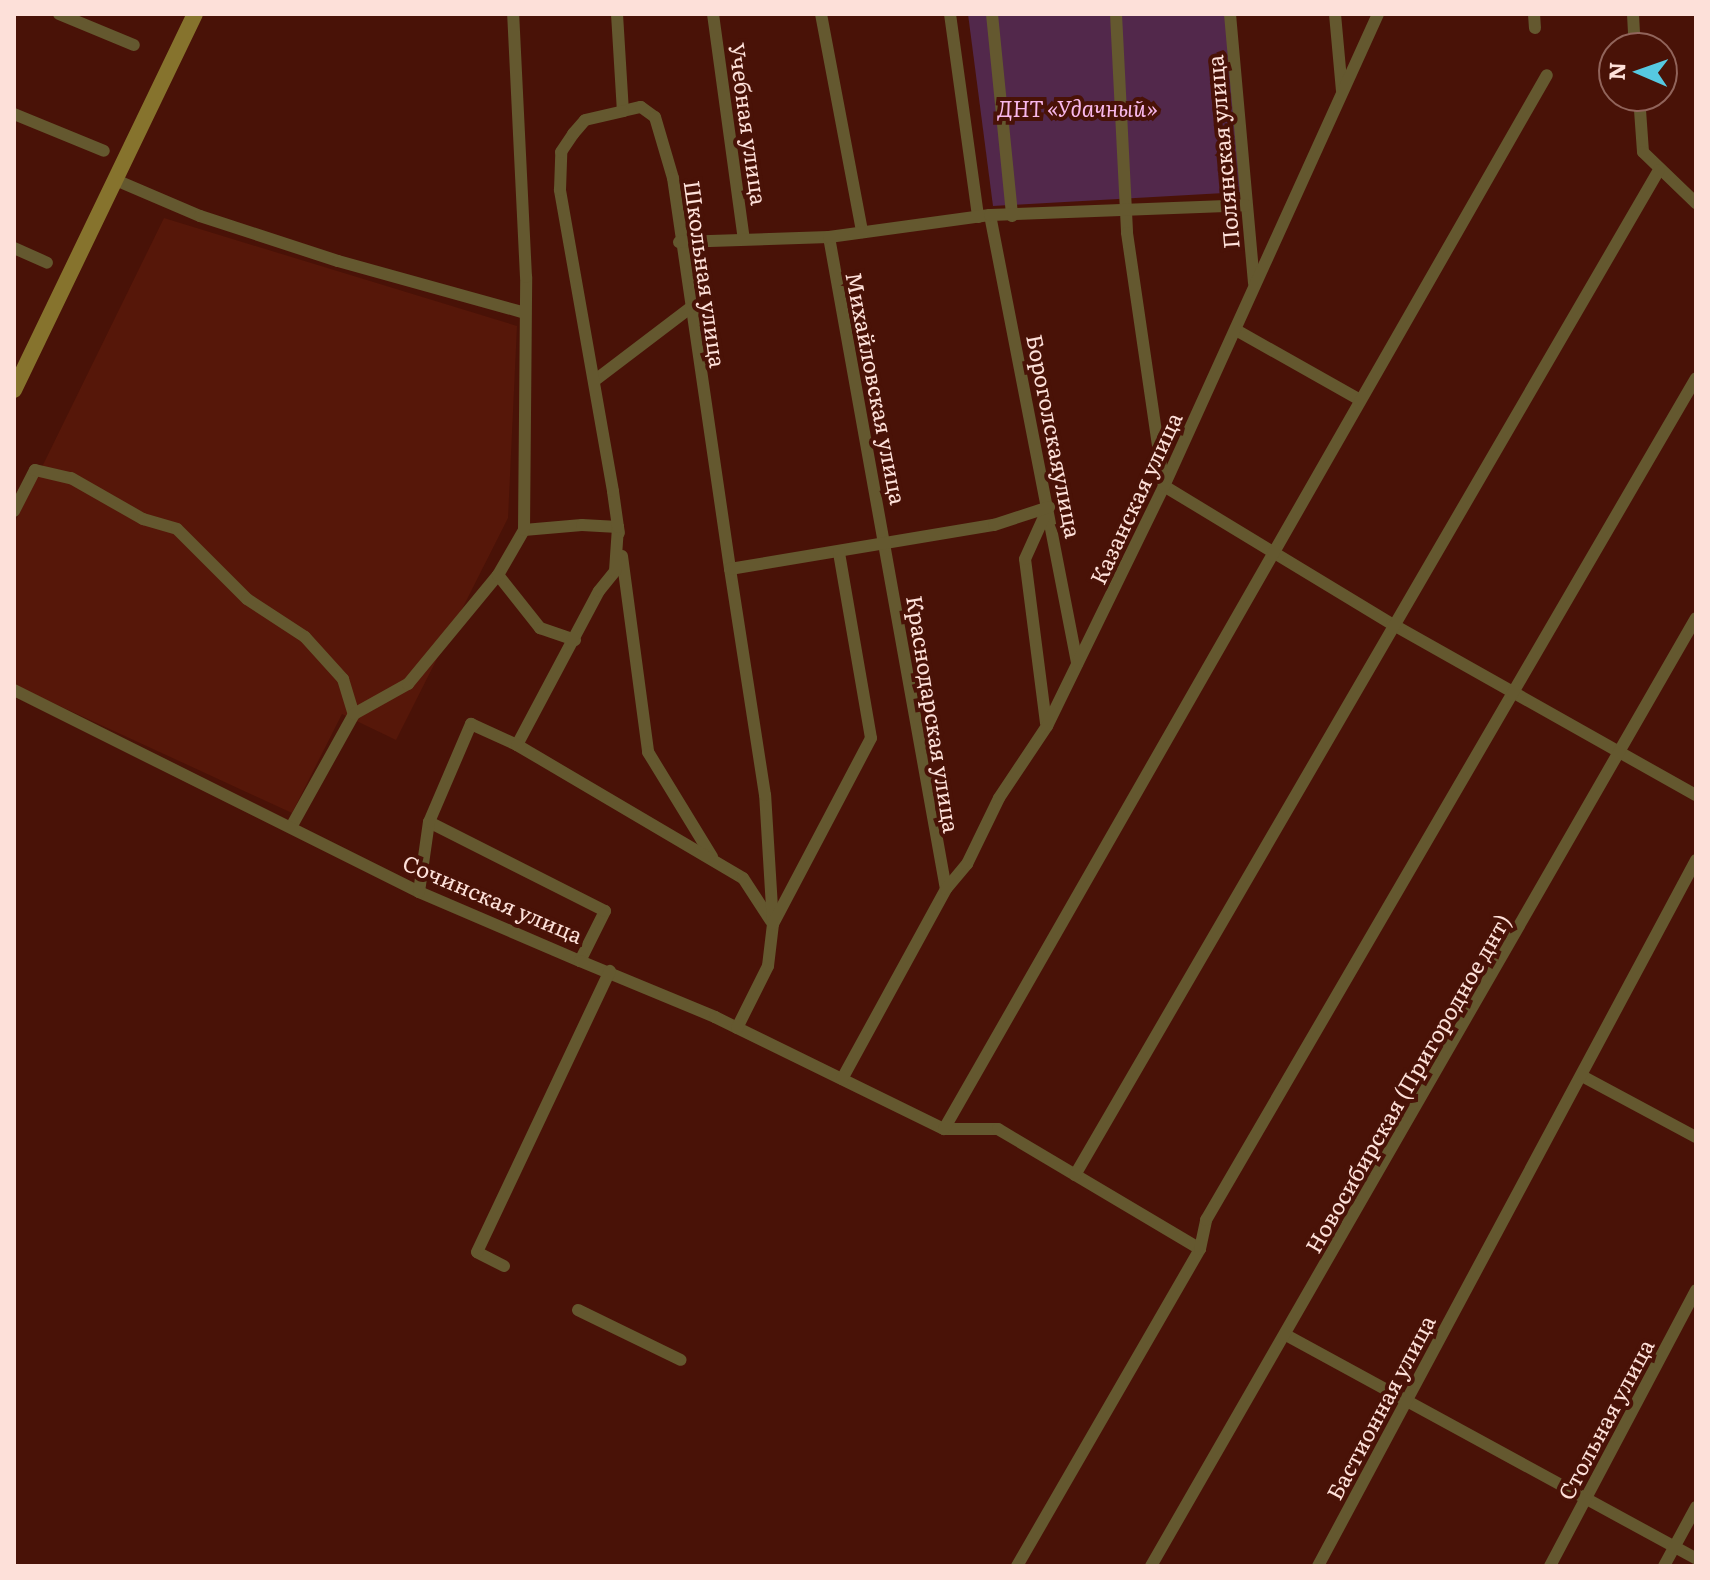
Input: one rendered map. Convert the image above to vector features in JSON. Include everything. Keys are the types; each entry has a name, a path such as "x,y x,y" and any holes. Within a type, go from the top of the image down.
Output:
{"main road":[{"path":"14,390 118,181 195,14"}],"street":[{"path":"59,14 134,45"},
{"path":"291,827 354,714 408,684 498,575 524,530 522,120 513,14"},
{"path":"617,14 623,111 585,120 561,152 560,190 618,527 648,752 714,860"},
{"name":"Учебная улица","path":"713,14 744,239"},
{"path":"821,14 862,232"},
{"name":"Бороголскаяулица","path":"950,14 984,216 1049,507 1077,664"},
{"path":"992,14 1012,216"},
{"path":"1116,14 1127,212 1164,486 1392,624 1696,795"},
{"name":"Полянская улица","path":"1230,14 1255,286"},
{"path":"1335,14 1342,94"},
{"name":"Казанская улица","path":"842,1079 946,889 967,864 999,798 1047,726 1164,486 1378,14"},
{"path":"1534,14 1535,28"},
{"path":"944,1129 1547,75"},
{"name":"Школьная улица","path":"623,111 641,107 655,117 673,178 679,242 765,795 773,924"},
{"path":"1640,112 1643,152 1696,203"},
{"path":"14,114 104,151"},
{"path":"1075,1175 1392,624 1659,170"},
{"path":"118,181 200,216 338,261 525,313"},
{"path":"679,242 829,237 984,216 1246,205"},
{"name":"Михайловская улица","path":"829,237 842,333 888,545"},
{"path":"14,248 47,263"},
{"path":"594,381 690,308"},
{"path":"1236,330 1360,400"},
{"path":"1017,1566 1200,1249 1206,1220 1696,378"},
{"path":"14,511 35,470 71,478 143,519 177,529 247,599 305,637 343,679 354,714"},
{"path":"730,569 994,525 1049,507"},
{"path":"1047,726 1025,559 1049,507"},
{"path":"524,530 618,527"},
{"path":"517,745 599,591 615,571 618,527"},
{"name":"Краснодарская улица","path":"888,545 936,859 946,889"},
{"path":"737,1028 768,966 773,924 871,738 839,552"},
{"path":"498,575 540,628 575,640"},
{"name":"Новосибирская (Пригородное днт)","path":"1151,1566 1696,618"},
{"name":"Сочинская улица","path":"14,690 419,892 580,961 605,911 429,822"},
{"path":"419,892 429,822 471,724 517,745 743,878 773,924"},
{"name":"Бастионная улица","path":"1318,1566 1696,860"},
{"path":"580,961 610,971 737,1028 944,1129 998,1129 1200,1249"},
{"path":"504,1266 477,1252 610,971"},
{"path":"1582,1076 1696,1137"},
{"name":"Стольная улица","path":"1550,1566 1696,1290"},
{"path":"578,1310 681,1360"},
{"path":"1286,1335 1405,1404 1696,1559"},
{"path":"1664,1566 1696,1507"}],"shaded area":[{"path":"164,218 517,326 508,518 396,740 342,714 292,813 14,685 14,524"}],"green space":[{"name":"ДНТ «Удачный»","path":"968,14 1226,14 1242,192 993,206"}]}
